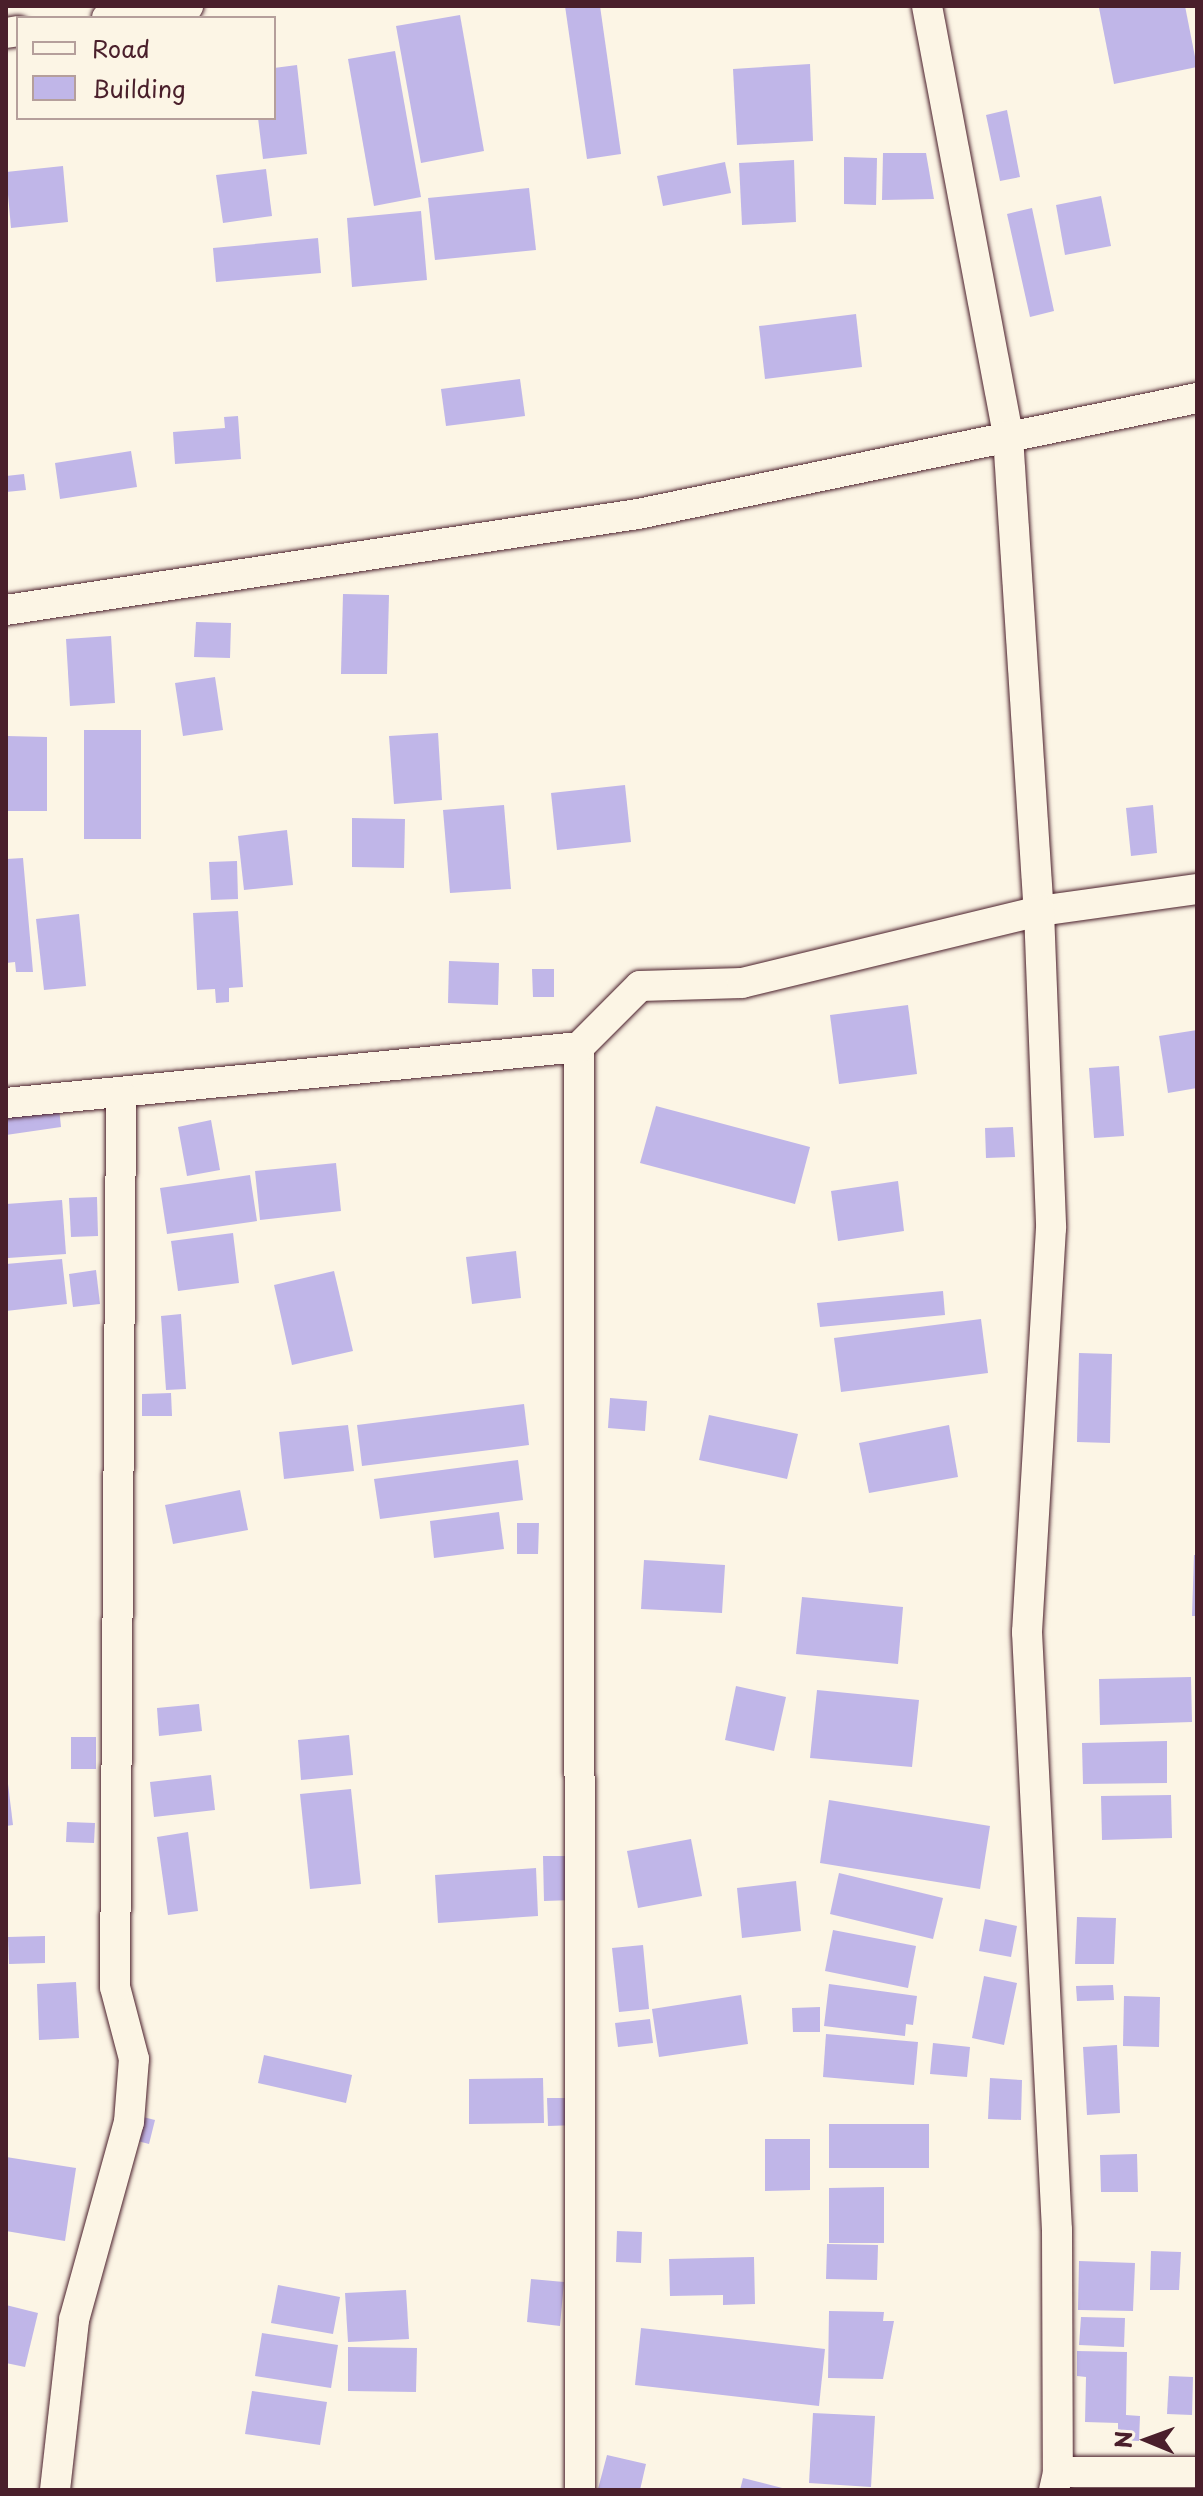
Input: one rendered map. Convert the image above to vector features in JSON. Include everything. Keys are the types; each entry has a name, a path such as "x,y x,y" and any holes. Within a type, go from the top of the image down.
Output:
{"street":[{"path":"120,16 188,6"},
{"path":"927,6 1008,436 1039,911 1051,1228 1027,1632 1057,2230 1056,2481 1197,2472"},
{"path":"6,610 638,514 1197,398"},
{"path":"6,1103 121,1096 579,1047 640,986 742,983 1039,911 1197,889"},
{"path":"579,1047 580,2490"},
{"path":"55,2490 74,2320 129,2122 134,2059 115,1987 121,1096"}],"building":[{"path":"565,6 600,6 621,154 587,159"},
{"path":"1185,6 1197,67 1114,84 1099,8"},
{"path":"460,15 484,151 421,163 396,26"},
{"path":"395,51 421,197 374,206 348,59"},
{"path":"810,64 813,141 737,145 733,69"},
{"path":"297,65 307,154 263,159 258,120 276,120 276,68"},
{"path":"1007,110 1020,177 1000,181 986,115"},
{"path":"883,153 926,153 934,199 882,200"},
{"path":"844,157 877,158 876,205 844,204"},
{"path":"794,160 796,222 742,225 739,163"},
{"path":"725,162 731,193 663,206 657,176"},
{"path":"63,166 68,222 11,228 6,172"},
{"path":"266,169 272,216 223,223 216,175"},
{"path":"529,188 536,250 435,260 428,198"},
{"path":"1101,196 1111,246 1065,255 1056,205"},
{"path":"1032,208 1054,311 1030,317 1007,214"},
{"path":"421,211 427,280 352,287 347,218"},
{"path":"318,238 321,273 216,282 213,248"},
{"path":"856,314 862,367 765,379 759,326"},
{"path":"520,379 525,416 446,426 441,389"},
{"path":"238,416 241,459 175,464 173,432 225,428 224,417"},
{"path":"131,451 137,487 60,499 55,463"},
{"path":"24,474 26,490 6,492 6,476"},
{"path":"343,594 389,595 387,674 341,674"},
{"path":"196,622 231,623 230,658 194,657"},
{"path":"111,636 115,703 70,706 66,639"},
{"path":"215,677 223,730 183,736 175,683"},
{"path":"84,730 141,730 141,839 84,839"},
{"path":"438,733 442,800 394,804 389,736"},
{"path":"7,736 47,737 47,811 7,811"},
{"path":"625,785 631,842 557,850 551,793"},
{"path":"504,805 511,889 450,893 443,810"},
{"path":"1153,805 1157,853 1131,856 1126,808"},
{"path":"352,818 405,819 404,868 352,867"},
{"path":"287,830 293,885 244,890 238,836"},
{"path":"23,858 33,972 16,972 15,962 6,963 6,859"},
{"path":"237,861 238,899 211,900 209,862"},
{"path":"238,911 243,987 229,988 229,1002 216,1003 215,989 197,990 193,913"},
{"path":"79,914 86,986 44,990 36,919"},
{"path":"449,961 499,963 498,1005 448,1003"},
{"path":"532,969 554,969 554,997 533,997"},
{"path":"908,1005 917,1074 839,1084 830,1015"},
{"path":"1197,1030 1197,1088 1168,1093 1159,1036"},
{"path":"1119,1066 1124,1136 1094,1138 1089,1068"},
{"path":"656,1106 810,1147 795,1204 640,1163"},
{"path":"59,1108 61,1127 6,1135 6,1116"},
{"path":"211,1120 220,1170 187,1176 178,1127"},
{"path":"1013,1127 1015,1157 986,1158 985,1128"},
{"path":"336,1163 341,1211 260,1220 255,1171"},
{"path":"250,1175 257,1221 167,1234 160,1188"},
{"path":"898,1181 904,1231 838,1241 831,1191"},
{"path":"97,1197 98,1236 71,1237 69,1198"},
{"path":"62,1200 66,1254 8,1258 6,1204"},
{"path":"233,1233 239,1283 178,1291 171,1241"},
{"path":"516,1251 521,1298 472,1304 466,1257"},
{"path":"62,1259 67,1304 6,1311 6,1264"},
{"path":"96,1270 100,1304 73,1307 69,1274"},
{"path":"334,1271 353,1351 292,1365 274,1285"},
{"path":"943,1291 945,1315 820,1327 817,1303"},
{"path":"181,1314 186,1389 166,1390 161,1316"},
{"path":"981,1319 988,1373 841,1392 834,1338"},
{"path":"1079,1353 1112,1354 1110,1443 1077,1442"},
{"path":"171,1393 172,1416 142,1416 142,1394"},
{"path":"610,1398 647,1401 645,1431 608,1428"},
{"path":"524,1404 529,1445 362,1466 357,1425"},
{"path":"709,1415 798,1434 787,1479 699,1460"},
{"path":"348,1425 354,1471 284,1479 279,1432"},
{"path":"949,1425 958,1477 869,1493 859,1443"},
{"path":"518,1460 523,1500 380,1519 374,1479"},
{"path":"240,1490 248,1530 173,1544 165,1505"},
{"path":"499,1512 504,1549 434,1558 430,1521"},
{"path":"517,1523 539,1523 538,1554 517,1554"},
{"path":"1194,1555 1197,1555 1197,1616 1192,1616"},
{"path":"644,1560 725,1565 722,1613 641,1609"},
{"path":"802,1597 903,1607 898,1664 796,1654"},
{"path":"1191,1677 1192,1722 1100,1725 1099,1679"},
{"path":"736,1686 786,1697 774,1751 725,1740"},
{"path":"817,1690 919,1700 912,1767 810,1758"},
{"path":"199,1704 202,1731 159,1736 157,1708"},
{"path":"349,1735 353,1775 301,1780 298,1740"},
{"path":"71,1737 96,1737 96,1769 71,1769"},
{"path":"1167,1741 1167,1783 1083,1784 1082,1743"},
{"path":"211,1775 215,1810 154,1817 150,1782"},
{"path":"6,1785 13,1825 6,1826"},
{"path":"351,1789 361,1884 310,1889 300,1794"},
{"path":"1171,1795 1172,1838 1102,1840 1101,1796"},
{"path":"829,1800 990,1826 980,1889 820,1863"},
{"path":"67,1822 95,1823 94,1843 66,1842"},
{"path":"188,1832 198,1911 168,1915 157,1837"},
{"path":"691,1839 702,1896 638,1908 627,1851"},
{"path":"543,1856 574,1856 574,1900 544,1901"},
{"path":"536,1868 538,1916 438,1923 435,1875"},
{"path":"839,1873 943,1898 933,1939 830,1914"},
{"path":"796,1881 801,1931 742,1938 737,1888"},
{"path":"1077,1917 1116,1918 1114,1964 1075,1964"},
{"path":"985,1919 1017,1926 1011,1957 979,1951"},
{"path":"833,1930 916,1946 908,1988 825,1971"},
{"path":"45,1936 45,1963 9,1964 8,1937"},
{"path":"643,1945 649,2009 619,2012 612,1948"},
{"path":"984,1976 1017,1983 1004,2045 972,2038"},
{"path":"76,1982 79,2038 39,2040 37,1984"},
{"path":"829,1984 917,1996 913,2025 906,2024 905,2036 824,2026"},
{"path":"1113,1985 1114,2000 1077,2001 1076,1986"},
{"path":"741,1995 748,2044 659,2057 652,2009"},
{"path":"1124,1996 1160,1997 1159,2047 1123,2046"},
{"path":"820,2007 820,2032 793,2032 792,2008"},
{"path":"650,2019 653,2043 618,2047 615,2023"},
{"path":"826,2034 918,2042 914,2085 823,2077"},
{"path":"933,2043 970,2047 967,2077 930,2074"},
{"path":"1117,2045 1120,2113 1087,2115 1083,2047"},
{"path":"264,2055 352,2075 346,2103 258,2083"},
{"path":"543,2078 544,2123 469,2124 469,2079"},
{"path":"990,2078 1022,2080 1021,2120 988,2119"},
{"path":"547,2098 577,2098 577,2125 548,2126"},
{"path":"139,2116 155,2120 149,2144 134,2140"},
{"path":"829,2124 929,2124 929,2168 829,2168"},
{"path":"765,2139 810,2139 810,2190 765,2191"},
{"path":"1137,2154 1138,2192 1101,2192 1100,2155"},
{"path":"6,2157 76,2168 65,2241 6,2231"},
{"path":"884,2187 884,2243 829,2243 829,2188"},
{"path":"617,2231 642,2232 641,2263 616,2262"},
{"path":"827,2244 878,2245 877,2280 826,2279"},
{"path":"1151,2251 1181,2252 1179,2290 1150,2290"},
{"path":"754,2257 755,2304 723,2305 723,2295 670,2296 669,2259"},
{"path":"1079,2261 1135,2263 1133,2311 1078,2310"},
{"path":"531,2279 564,2282 560,2326 527,2322"},
{"path":"278,2285 340,2297 333,2334 271,2323"},
{"path":"406,2290 409,2339 348,2342 345,2293"},
{"path":"6,2305 38,2313 25,2367 6,2363"},
{"path":"829,2311 884,2312 883,2321 894,2321 883,2379 828,2378"},
{"path":"1081,2317 1125,2318 1124,2347 1079,2345"},
{"path":"641,2328 825,2349 819,2406 635,2385"},
{"path":"262,2333 338,2345 331,2388 255,2376"},
{"path":"348,2347 417,2348 416,2392 348,2391"},
{"path":"1077,2351 1127,2352 1126,2415 1140,2416 1139,2441 1118,2440 1118,2423 1085,2422 1086,2377 1077,2376"},
{"path":"1169,2376 1193,2377 1192,2415 1167,2414"},
{"path":"252,2391 327,2402 320,2445 245,2434"},
{"path":"813,2413 875,2416 871,2487 809,2483"},
{"path":"607,2455 646,2464 640,2490 598,2489"},
{"path":"743,2478 786,2489 786,2490 740,2490"}]}
